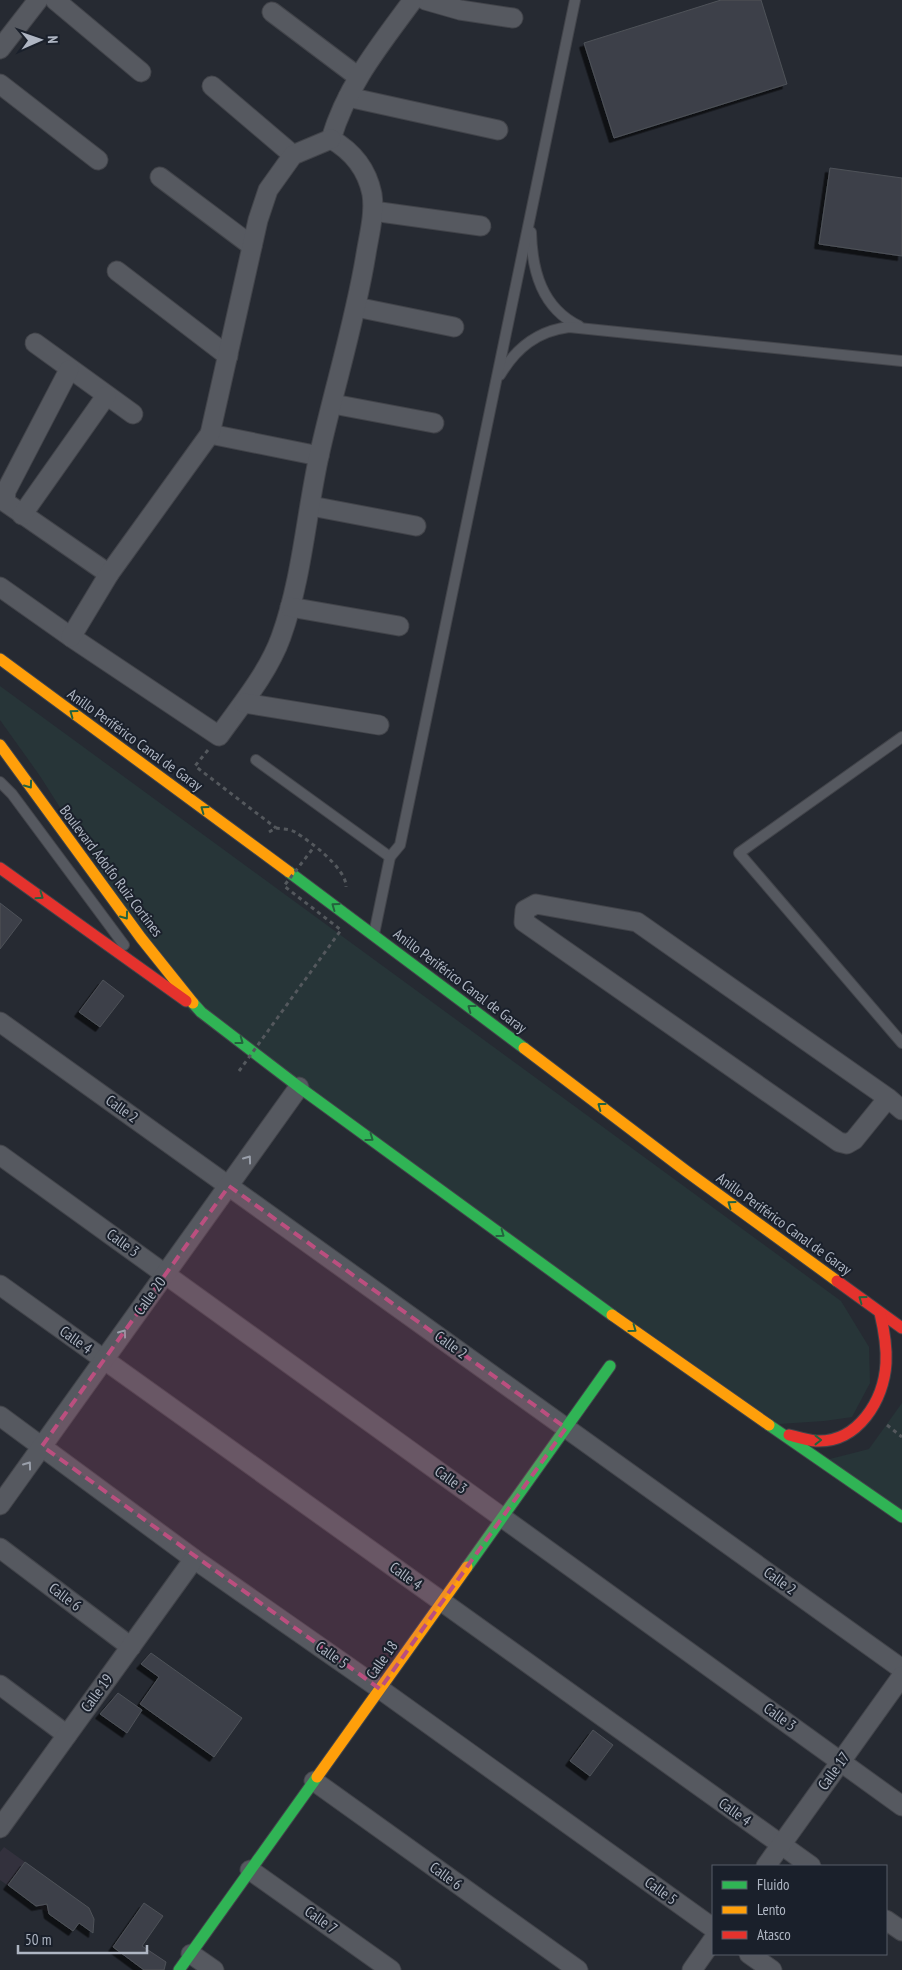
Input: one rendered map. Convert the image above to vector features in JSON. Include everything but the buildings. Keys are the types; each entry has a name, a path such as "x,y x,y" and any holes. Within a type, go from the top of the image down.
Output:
{"main road":[{"name":"Anillo Periférico Canal de Garay","path":"0,658 374,935 678,1165 902,1328"},
{"name":"Boulevard Adolfo Ruiz Cortines","path":"0,746 142,938 201,1012"},
{"path":"0,868 139,966 300,1087 626,1325 902,1517"},
{"path":"772,1426 798,1438 825,1440 852,1432 875,1416 890,1392 896,1365 893,1337 880,1313"},
{"name":"Calle 18","path":"179,1970 610,1366"}],"street":[{"path":"0,48 38,0"},
{"path":"55,0 141,72"},
{"path":"331,139 336,120 357,76 413,0"},
{"path":"425,0 460,10 513,18"},
{"path":"272,12 357,76"},
{"path":"0,84 98,160"},
{"path":"212,86 293,155"},
{"path":"348,97 498,130"},
{"path":"71,637 109,574 210,434 258,220 268,190 293,155 331,139"},
{"path":"0,587 219,736 244,702 281,638 290,607 311,506 319,456 356,307 373,212 372,194 366,176 359,164 345,147 331,139"},
{"path":"160,177 252,246"},
{"path":"373,212 481,226"},
{"path":"117,271 228,356"},
{"path":"356,307 454,327"},
{"path":"35,343 69,370 132,414"},
{"path":"69,370 6,492 5,502 109,574"},
{"path":"22,515 106,396"},
{"path":"333,404 434,423"},
{"path":"210,434 319,456"},
{"path":"311,506 416,526"},
{"path":"290,607 400,626"},
{"path":"244,702 379,725"},
{"path":"536,904 638,922 895,1104 854,1140 847,1144 839,1142 524,922 525,910 536,904"},
{"name":"Calle 2","path":"0,1022 902,1669"},
{"name":"Calle 20","path":"0,1505 300,1087"},
{"name":"Calle 3","path":"0,1154 902,1806"},
{"name":"Calle 4","path":"0,1285 810,1865"},
{"name":"Calle 5","path":"0,1416 194,1559 380,1689 712,1927"},
{"name":"Calle 6","path":"0,1548 131,1647"},
{"name":"Calle 19","path":"2,1822 194,1559"},
{"name":"Calle 17","path":"767,1865 902,1676"},
{"path":"0,1685 67,1735"},
{"name":"Calle 6","path":"314,1781 578,1970"},
{"name":"Calle 7","path":"250,1870 391,1970"},
{"path":"887,1921 902,1931"},
{"path":"692,1970 712,1941"},
{"path":"191,1954 214,1970"},
{"path":"750,1955 772,1970"}],"lane":[{"path":"374,935 390,857 400,845 575,0"},
{"path":"531,212 531,253 539,284 557,312 580,327"},
{"path":"494,387 507,363 529,341 558,328 580,327 902,361"},
{"path":"902,737 739,853 902,1043"},
{"path":"256,760 390,857"},
{"path":"0,782 12,794 139,966"}],"path":[{"path":"219,736 195,766 276,828"},
{"path":"294,831 334,862"},
{"path":"239,1071 342,930 284,886 314,847"}],"highlighted area":[{"path":"229,1186 566,1428 380,1689 42,1446"}],"shaded area":[{"path":"0,686 841,1301 869,1347 870,1383 852,1417 779,1424 190,1012 40,776 0,720"},
{"path":"902,1403 902,1516 822,1461 869,1449"},
{"path":"4,1847 75,1898 59,1921 0,1880 0,1852"}],"traffic: fast":[{"path":"289,872 524,1048"},
{"path":"193,1003 201,1012 299,1087 612,1315"},
{"path":"467,1567 610,1366"},
{"path":"769,1425 902,1517"},
{"path":"179,1970 317,1777"}],"traffic: slow":[{"path":"0,659 289,872"},
{"path":"0,745 141,938 193,1003"},
{"path":"524,1048 686,1171 837,1281"},
{"path":"612,1315 769,1425"},
{"path":"317,1777 467,1567"}],"traffic: jam":[{"path":"0,868 186,1001"},
{"path":"837,1281 902,1328"},
{"path":"789,1435 816,1441 831,1440 844,1435 866,1417 880,1391 886,1363 884,1332 880,1313"}]}
